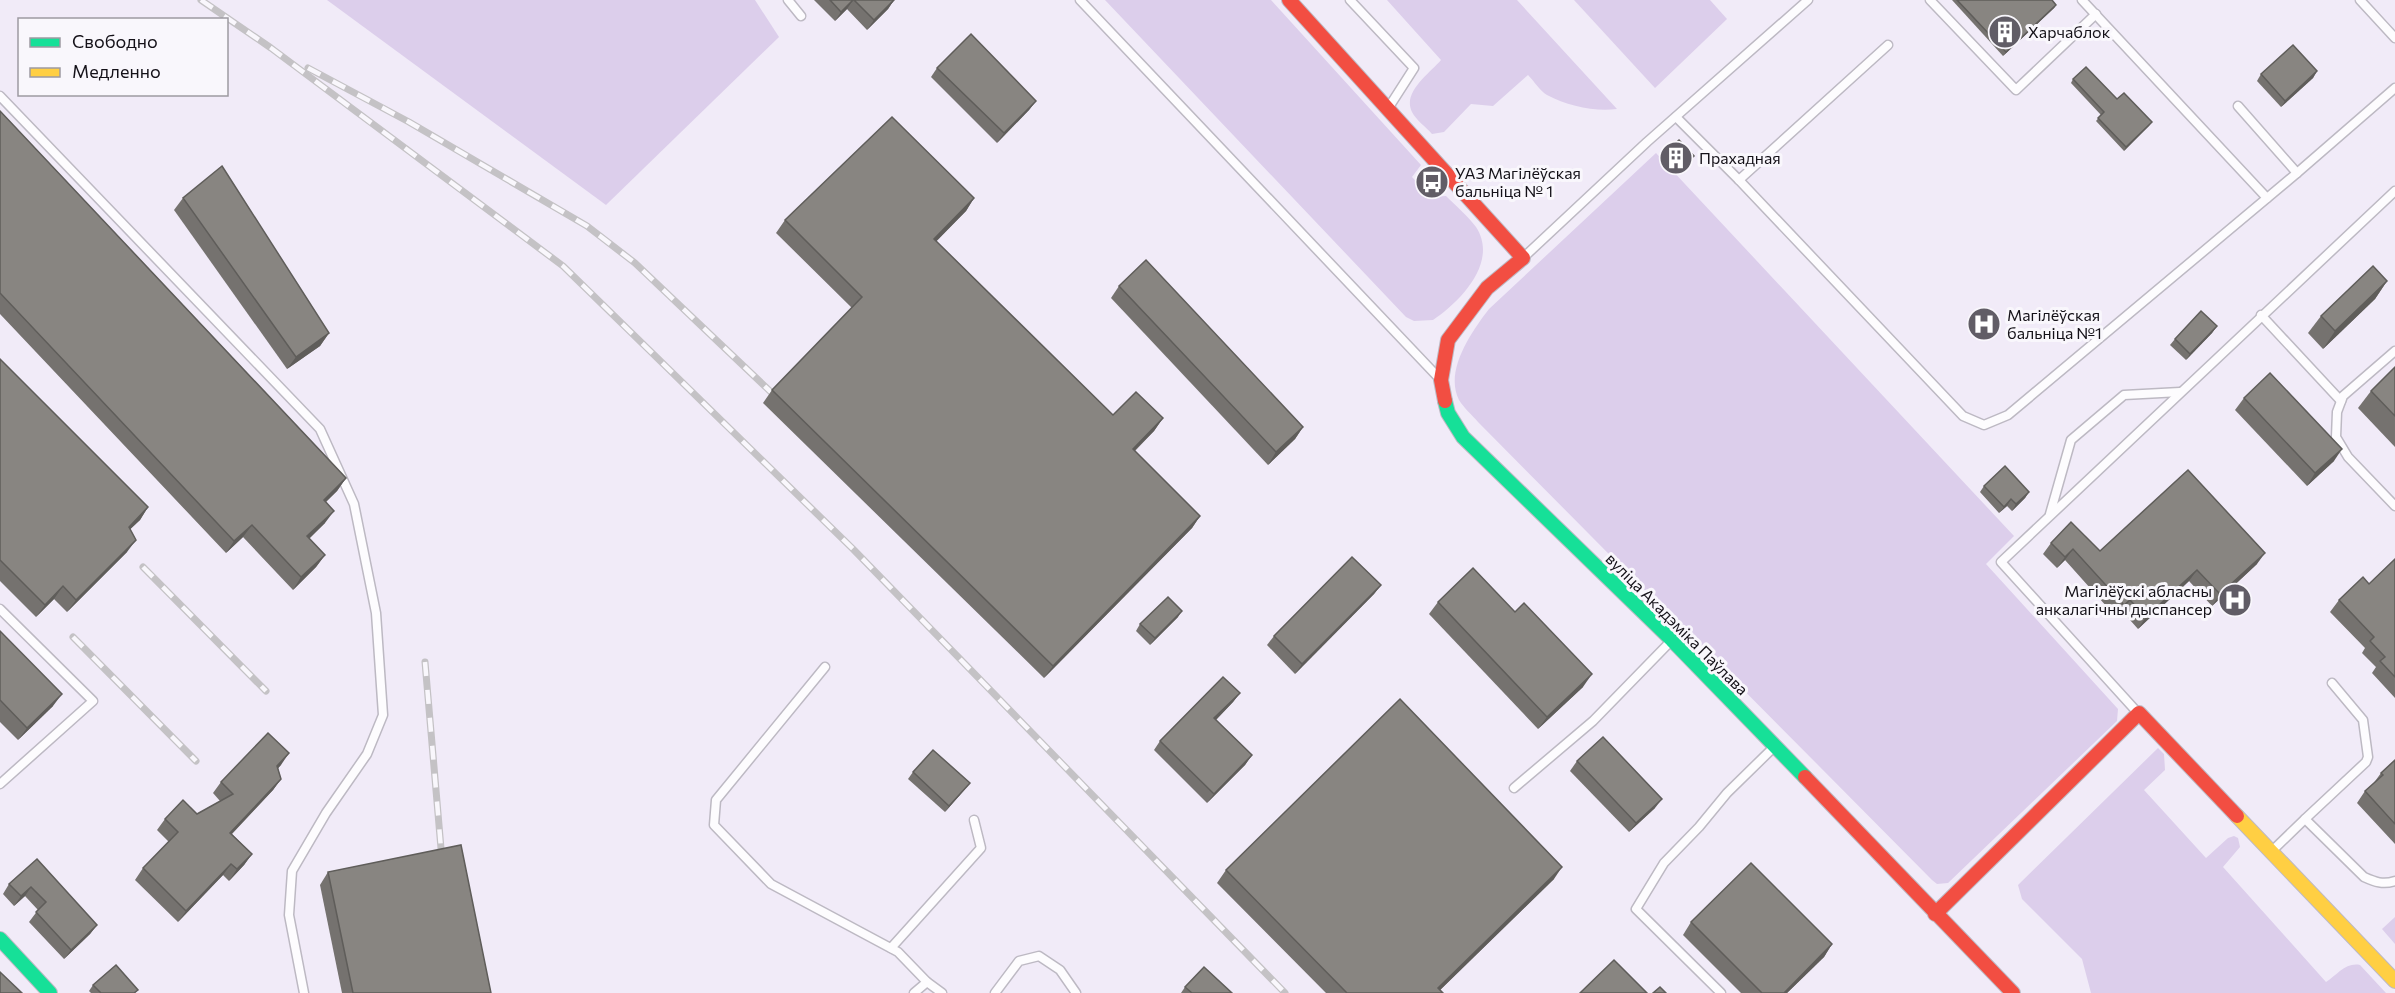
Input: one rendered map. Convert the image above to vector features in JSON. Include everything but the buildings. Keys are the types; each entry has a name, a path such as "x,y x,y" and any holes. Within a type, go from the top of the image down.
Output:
{"main road":[{"path":"1290,0 1523,258"},
{"name":"вуліца Акадэміка Паўлава","path":"1523,258 1486,288 1448,340 1441,380 1448,413 1463,437 1672,640 2013,993"},
{"path":"1935,914 2139,713 2395,981"},
{"path":"0,939 50,993"}],"lane":[{"path":"788,0 801,16"},
{"path":"1080,0 1441,380"},
{"path":"1350,0 1414,68 1387,110"},
{"path":"1523,258 1676,117 1808,0"},
{"path":"1930,0 2016,90 2096,14"},
{"path":"2082,0 2267,198"},
{"path":"2360,0 2395,38"},
{"path":"1739,180 1888,45"},
{"path":"1676,117 1739,180 1963,416 1984,425 2008,415 2395,88"},
{"path":"0,96 320,429 354,504 376,614 383,715 367,754 326,813 292,872 289,915 304,993"},
{"path":"2238,106 2297,173"},
{"path":"2139,713 2001,562 2395,190"},
{"path":"2261,315 2341,401"},
{"path":"2395,351 2343,396 2337,412 2336,437 2348,457 2395,506"},
{"path":"2050,514 2071,440 2124,395 2180,392"},
{"path":"0,609 93,701 0,784"},
{"path":"1514,788 1593,721 1672,640"},
{"path":"825,667 717,800 714,825 771,884 898,952 927,982 942,993"},
{"path":"2271,852 2366,762 2368,757 2363,720 2332,683"},
{"path":"1721,993 1636,909 1664,863 1700,827 1727,794 1775,747"},
{"path":"2305,819 2364,877 2374,882 2387,884 2395,881"},
{"path":"891,948 981,848 974,820"},
{"path":"995,993 1019,961 1039,956 1060,970 1076,993"},
{"path":"914,993 927,982"}],"shaded area":[{"path":"327,0 755,0 779,37 606,205"},
{"path":"1105,0 1271,0 1421,165 1412,177 1431,197 1446,196 1476,227 1482,240 1483,254 1480,267 1465,292 1433,320 1414,321 1406,317"},
{"path":"1387,0 1517,0 1617,109 1591,109 1555,99 1544,93 1528,75 1493,106 1471,104 1444,132 1432,134 1412,112 1410,105 1414,90 1441,60"},
{"path":"1574,0 1710,0 1727,19 1655,88"},
{"path":"1656,153 2014,536 1986,564 2118,709 2117,721 1948,883 1937,884 1932,880 1478,422 1459,400 1455,389 1457,364 1468,340 1489,309"},
{"path":"2158,748 2164,754 2165,770 2144,790 2206,858 2228,838 2234,836 2238,838 2240,847 2223,867 2326,982 2350,965 2360,965 2386,993 2091,993 2082,959 2022,899 2018,885"},
{"path":"2395,917 2395,944 2382,929"}],"railway":[{"path":"201,0 227,18"},
{"path":"228,19 271,48 563,266 853,549 1285,993"},
{"path":"308,68 409,122 587,226 635,263 772,393"},
{"path":"143,567 266,691"},
{"path":"73,637 196,761"},
{"path":"425,662 442,860"}],"traffic: fast":[{"path":"1445,401 1448,413 1463,437 1672,640 1805,777"},
{"path":"0,939 50,993"}],"traffic: slow":[{"path":"2237,816 2395,981"}],"traffic: jam":[{"path":"1289,0 1523,258 1487,288 1448,340 1441,380 1445,401"},
{"path":"1935,914 2139,713 2237,816"},
{"path":"1805,777 2013,993"}],"place":[{"name":"Харчаблок","path":"2005,32"},
{"name":"Прахадная","path":"1676,158"},
{"name":"УАЗ Магілёўская бальніца № 1","path":"1432,182"},
{"name":"Магілёўская бальніца №1","path":"1984,324"},
{"name":"Магілёўскі абласны анкалагічны дыспансер","path":"2235,600"}]}
